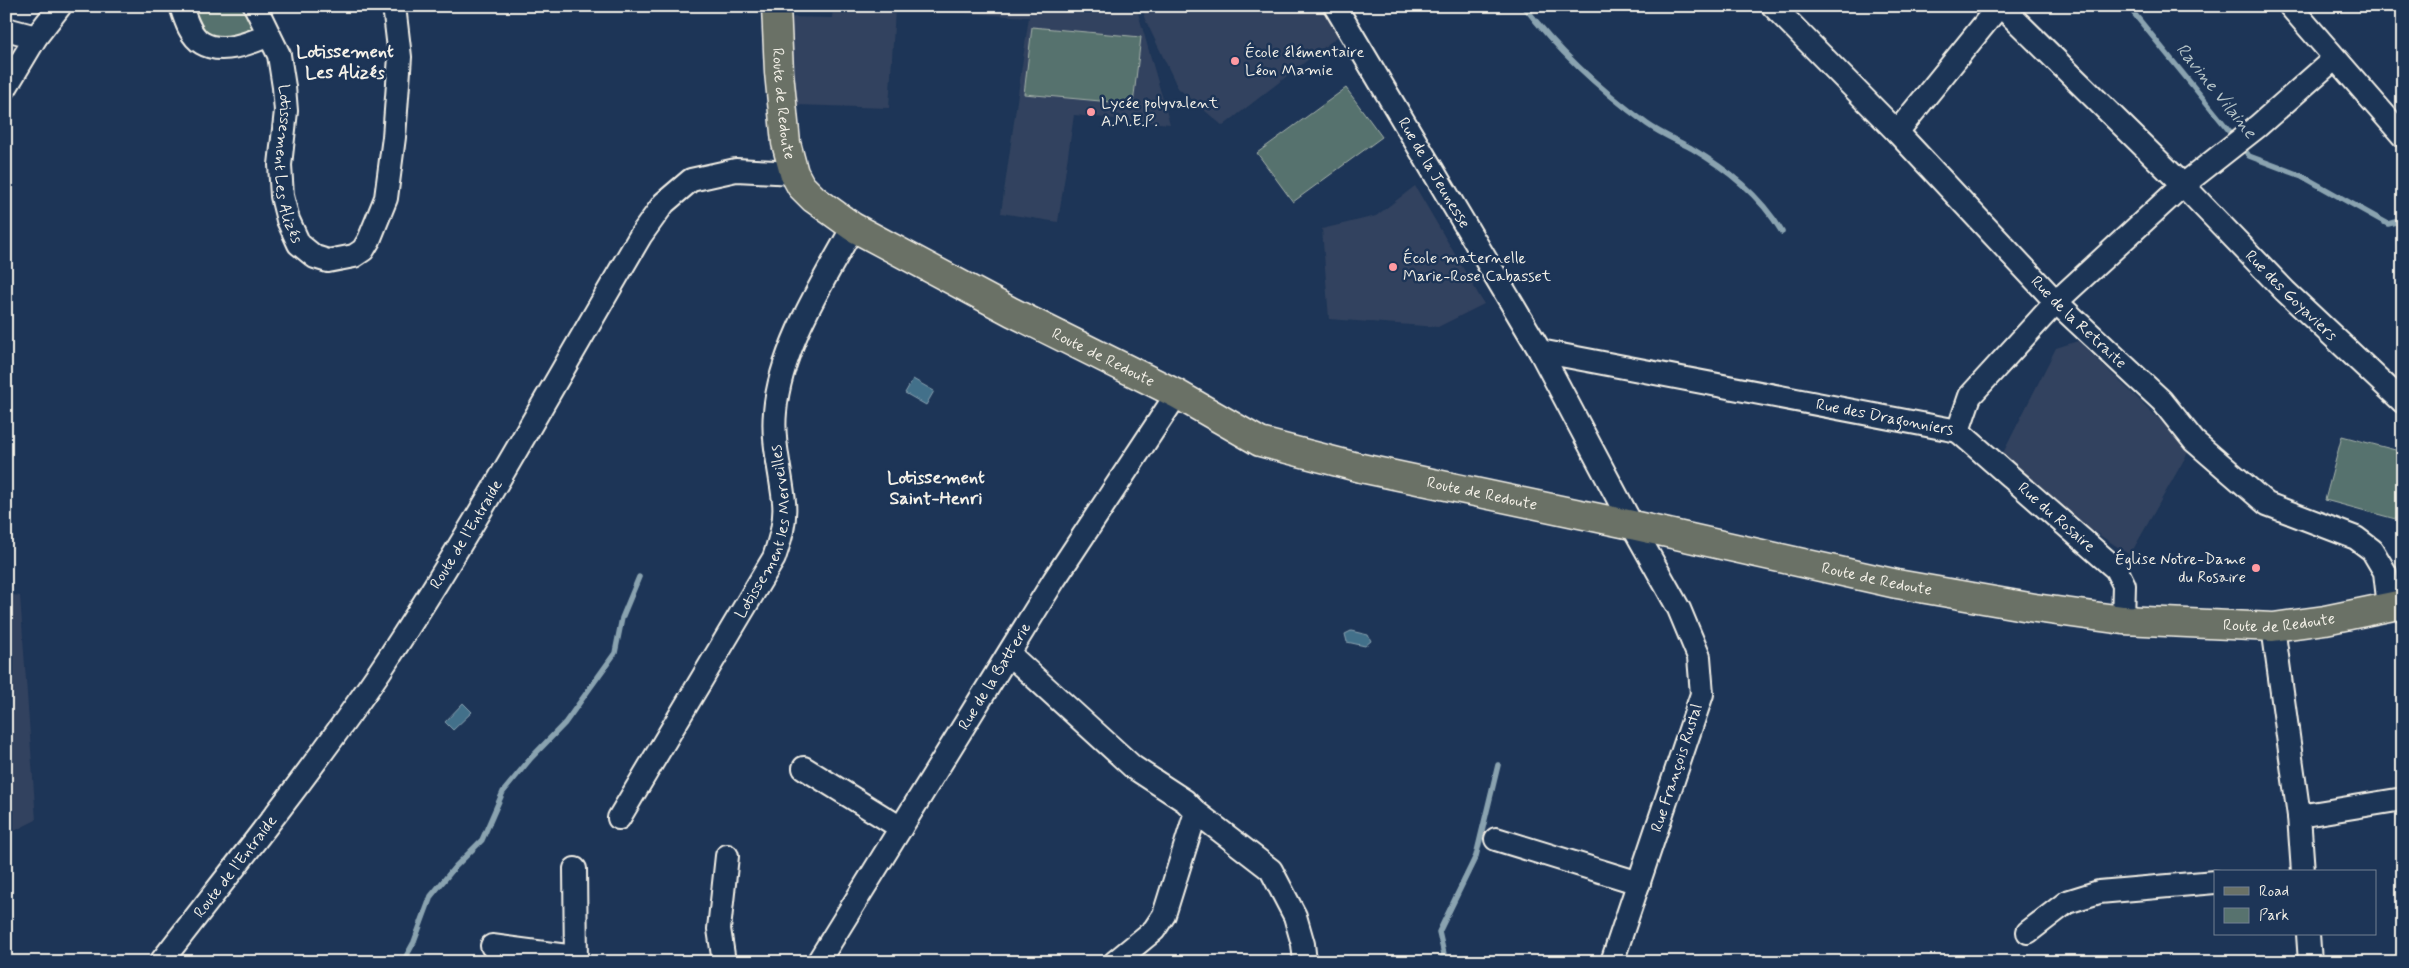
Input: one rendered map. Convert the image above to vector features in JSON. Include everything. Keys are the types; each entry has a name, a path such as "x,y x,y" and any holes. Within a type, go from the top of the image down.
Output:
{"main road":[{"name":"Route de Redoute","path":"776,6 786,143 794,173 801,186 814,199 853,227 1012,312 1177,394 1260,442 1361,468 1632,525 1897,584 2035,608 2123,620 2273,627 2325,620 2396,605"}],"street":[{"path":"6,87 36,37 60,6"},
{"path":"181,6 192,32 202,43 219,47 232,47 250,43 269,34"},
{"name":"Lotissement Les Alizés","path":"255,6 279,55 286,111 280,165 282,196 288,220 299,244 315,257 328,260 354,256 363,250 370,240 386,198 394,137 400,57 394,6"},
{"name":"Rue de la Jeunesse","path":"1336,6 1540,351 1632,525"},
{"name":"Rue de la Retraite","path":"1773,6 1897,132 2056,302 2162,401 2194,441 2267,504 2356,538 2372,550 2385,572 2396,605"},
{"path":"1897,132 2000,6"},
{"name":"Rue des Goyaviers","path":"2000,6 2183,185 2286,291 2403,402"},
{"path":"2290,6 2334,59 2403,136"},
{"path":"6,29 36,37"},
{"name":"Rue des Dragonniers","path":"1540,351 1958,431 1970,396 2056,302 2183,185 2258,126 2334,59"},
{"name":"Route de l'Entraide","path":"161,962 314,762 380,671 465,535 640,235 664,202 691,180 736,170 794,173"},
{"name":"Lotissement les Merveilles","path":"619,818 774,558 781,536 784,504 775,452 774,411 785,367 802,322 853,227"},
{"name":"Rue de la Batterie","path":"818,962 1008,654 1177,394"},
{"name":"Rue du Rosaire","path":"1958,431 2116,569 2124,585 2123,620"},
{"name":"Rue François Rustal","path":"1612,962 1702,694 1699,657 1679,609 1632,525"},
{"path":"2273,627 2299,816 2304,870"},
{"path":"1008,654 1133,767 1185,801 1196,812 1271,870 1295,916 1303,944 1305,962"},
{"path":"804,768 901,828"},
{"path":"2299,816 2403,798"},
{"path":"1115,962 1154,930 1164,915 1196,812"},
{"path":"1496,839 1639,882"},
{"path":"724,962 719,929 726,856"},
{"path":"492,946 576,959 575,869"},
{"path":"2028,932 2067,902 2099,892 2214,882"},
{"path":"2308,936 2310,962"}],"shaded area":[{"name":"Lycée polyvalent A.M.E.P.","path":"833,6 1136,6 1170,124 1074,115 1058,222 1001,213 1029,17 895,9 889,108 796,105 784,17 832,18"},
{"name":"École élémentaire Léon Mamie","path":"1145,6 1325,6 1341,34 1223,126 1178,88 1144,17"},
{"name":"École maternelle Marie-Rose Cabasset","path":"1415,186 1484,304 1438,327 1329,319 1322,229 1376,216"},
{"path":"2078,341 2190,449 2130,555 2052,504 2001,457 2056,348"},
{"path":"913,379 934,391 926,405 905,393"},
{"path":"6,594 20,596 36,820 6,835"},
{"path":"1351,631 1368,635 1371,641 1365,646 1347,642 1345,634"},
{"path":"463,703 472,712 453,730 445,722"}],"green space":[{"path":"187,6 250,6 255,25 251,31 240,38 207,37"},
{"path":"1032,27 1141,37 1133,104 1024,94"},
{"path":"1346,88 1382,137 1293,202 1257,153"},
{"path":"2342,436 2403,452 2403,521 2325,500"}],"waterway":[{"path":"1524,6 1551,39 1581,70 1647,124 1691,148 1730,174 1764,206 1782,232"},
{"name":"Ravine Vilaine","path":"2128,6 2236,139"},
{"name":"Ravine Vilaine","path":"2242,146 2249,156 2302,176 2388,224 2403,220"},
{"path":"403,962 414,942 431,896 455,867 482,840 503,792 531,758 565,723 615,653 622,618 639,577"},
{"path":"1440,962 1444,954 1439,932 1476,856 1498,765"}],"place":[{"name":"École élémentaire Léon Mamie","path":"1235,61"},
{"name":"Lycée polyvalent A.M.E.P.","path":"1091,112"},
{"name":"École maternelle Marie-Rose Cabasset","path":"1393,267"},
{"name":"Église Notre-Dame du Rosaire","path":"2256,568"}],"district":[{"name":"Lotissement Les Alizés","path":"345,62"},
{"name":"Lotissement Saint-Henri","path":"936,488"}]}
